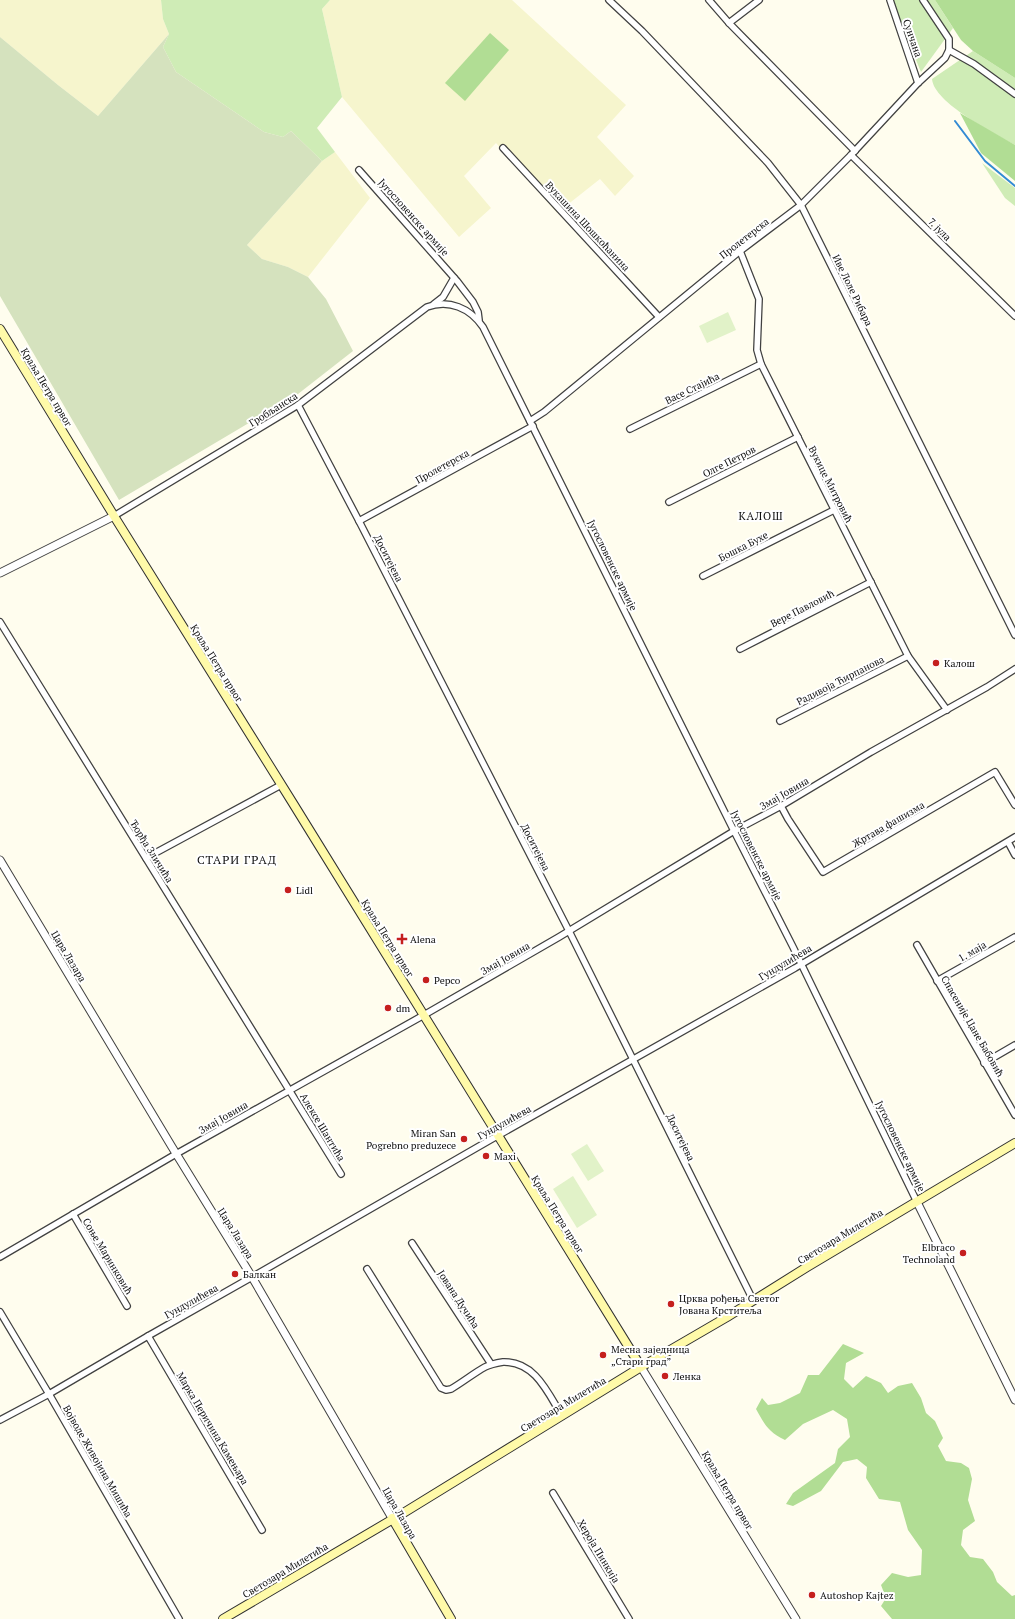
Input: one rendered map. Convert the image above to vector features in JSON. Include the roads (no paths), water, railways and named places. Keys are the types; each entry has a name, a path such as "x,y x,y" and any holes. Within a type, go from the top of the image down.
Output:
{"main road":[{"name":"Краља Петра првог","path":"0,329 114,516 641,1367"},
{"name":"Светозара Милетића","path":"223,1619 392,1518 405,1512 641,1367 727,1317 1015,1143"},
{"name":"Цара Лазара","path":"392,1518 451,1619"}],"street":[{"name":"Иве Лоле Рибара","path":"609,0 642,31 768,163 800,205 1015,635"},
{"name":"7. јула","path":"709,0 853,153 1015,316"},
{"path":"729,23 759,0"},
{"name":"Сунчана","path":"890,0 918,83"},
{"path":"923,0 946,33 949,40 949,50 974,64 1015,94"},
{"name":"Пролетерска","path":"359,521 532,423 740,251 800,205 853,153 918,83 945,58 949,50"},
{"name":"Вукашина Шошкоћанина","path":"503,148 659,317"},
{"name":"Југословенске армије","path":"358,170 454,278 473,302 478,312 479,321"},
{"name":"Вукице Митровић","path":"740,251 759,299 757,350 761,364 908,656 947,710"},
{"path":"434,305 443,297 454,278"},
{"name":"Југословенске армије","path":"434,305 452,304 468,310 479,321 532,423 801,964 1015,1400"},
{"name":"Гробљанска","path":"114,516 298,405 419,312 434,305"},
{"name":"Васе Стајића","path":"630,429 761,364"},
{"name":"Доситејева","path":"298,405 569,931 753,1300"},
{"name":"Олге Петров","path":"669,502 798,437"},
{"name":"Бошка Бухе","path":"703,576 834,510"},
{"path":"0,573 114,516"},
{"name":"Вере Павловић","path":"740,649 871,582"},
{"name":"Ђорђа Зличића","path":"0,622 290,1089"},
{"name":"Радивоја Ћирпанова","path":"780,721 908,656"},
{"name":"Змај Јовина","path":"0,1257 176,1154 424,1015 569,931 734,831 781,806 871,752 987,687 1015,669"},
{"name":"Жртава фашизма","path":"781,806 823,872 995,772 1015,806"},
{"path":"146,858 281,784"},
{"name":"Гундулићева","path":"0,1420 49,1394 498,1135 801,964 1015,837"},
{"path":"1008,842 1015,855"},
{"name":"Цара Лазара","path":"0,860 252,1278 392,1518"},
{"name":"1. маја","path":"937,981 1015,937"},
{"name":"Спасеније Цане Бабовић","path":"917,945 1015,1115"},
{"path":"984,1063 1015,1045"},
{"name":"Алексе Шантића","path":"290,1089 342,1174"},
{"name":"Соње Маринковић","path":"73,1214 127,1306"},
{"name":"Јована Дучића","path":"412,1243 491,1364"},
{"path":"367,1269 441,1388 446,1390 451,1389 491,1364 510,1362 519,1364 530,1371 541,1382 562,1416"},
{"name":"Војводе Живојина Мишића","path":"0,1312 179,1619"},
{"name":"Марка Перичина Камењара","path":"148,1336 262,1530"},
{"name":"Краља Петра првог","path":"641,1367 796,1619"},
{"name":"Хероја Пинкија","path":"553,1493 629,1619"}],"waterway":[{"path":"955,121 985,161 1015,186"}],"place":[{"name":"Калош","path":"936,663"},
{"name":"Lidl","path":"288,890"},
{"name":"Alena","path":"402,939"},
{"name":"Pepco","path":"426,980"},
{"name":"dm","path":"388,1008"},
{"name":"Miran San Pogrebno preduzece","path":"464,1139"},
{"name":"Maxi","path":"486,1156"},
{"name":"Elbraco Technoland","path":"963,1253"},
{"name":"Балкан","path":"235,1274"},
{"name":"Црква рођења Светог Јована Крститеља","path":"671,1304"},
{"name":"Месна заједница „Стари град”","path":"603,1355"},
{"name":"Ленка","path":"665,1376"},
{"name":"Autoshop Kajtez","path":"812,1595"}],"district":[{"name":"КАЛОШ","path":"761,516"},
{"name":"СТАРИ ГРАД","path":"237,860"}]}
